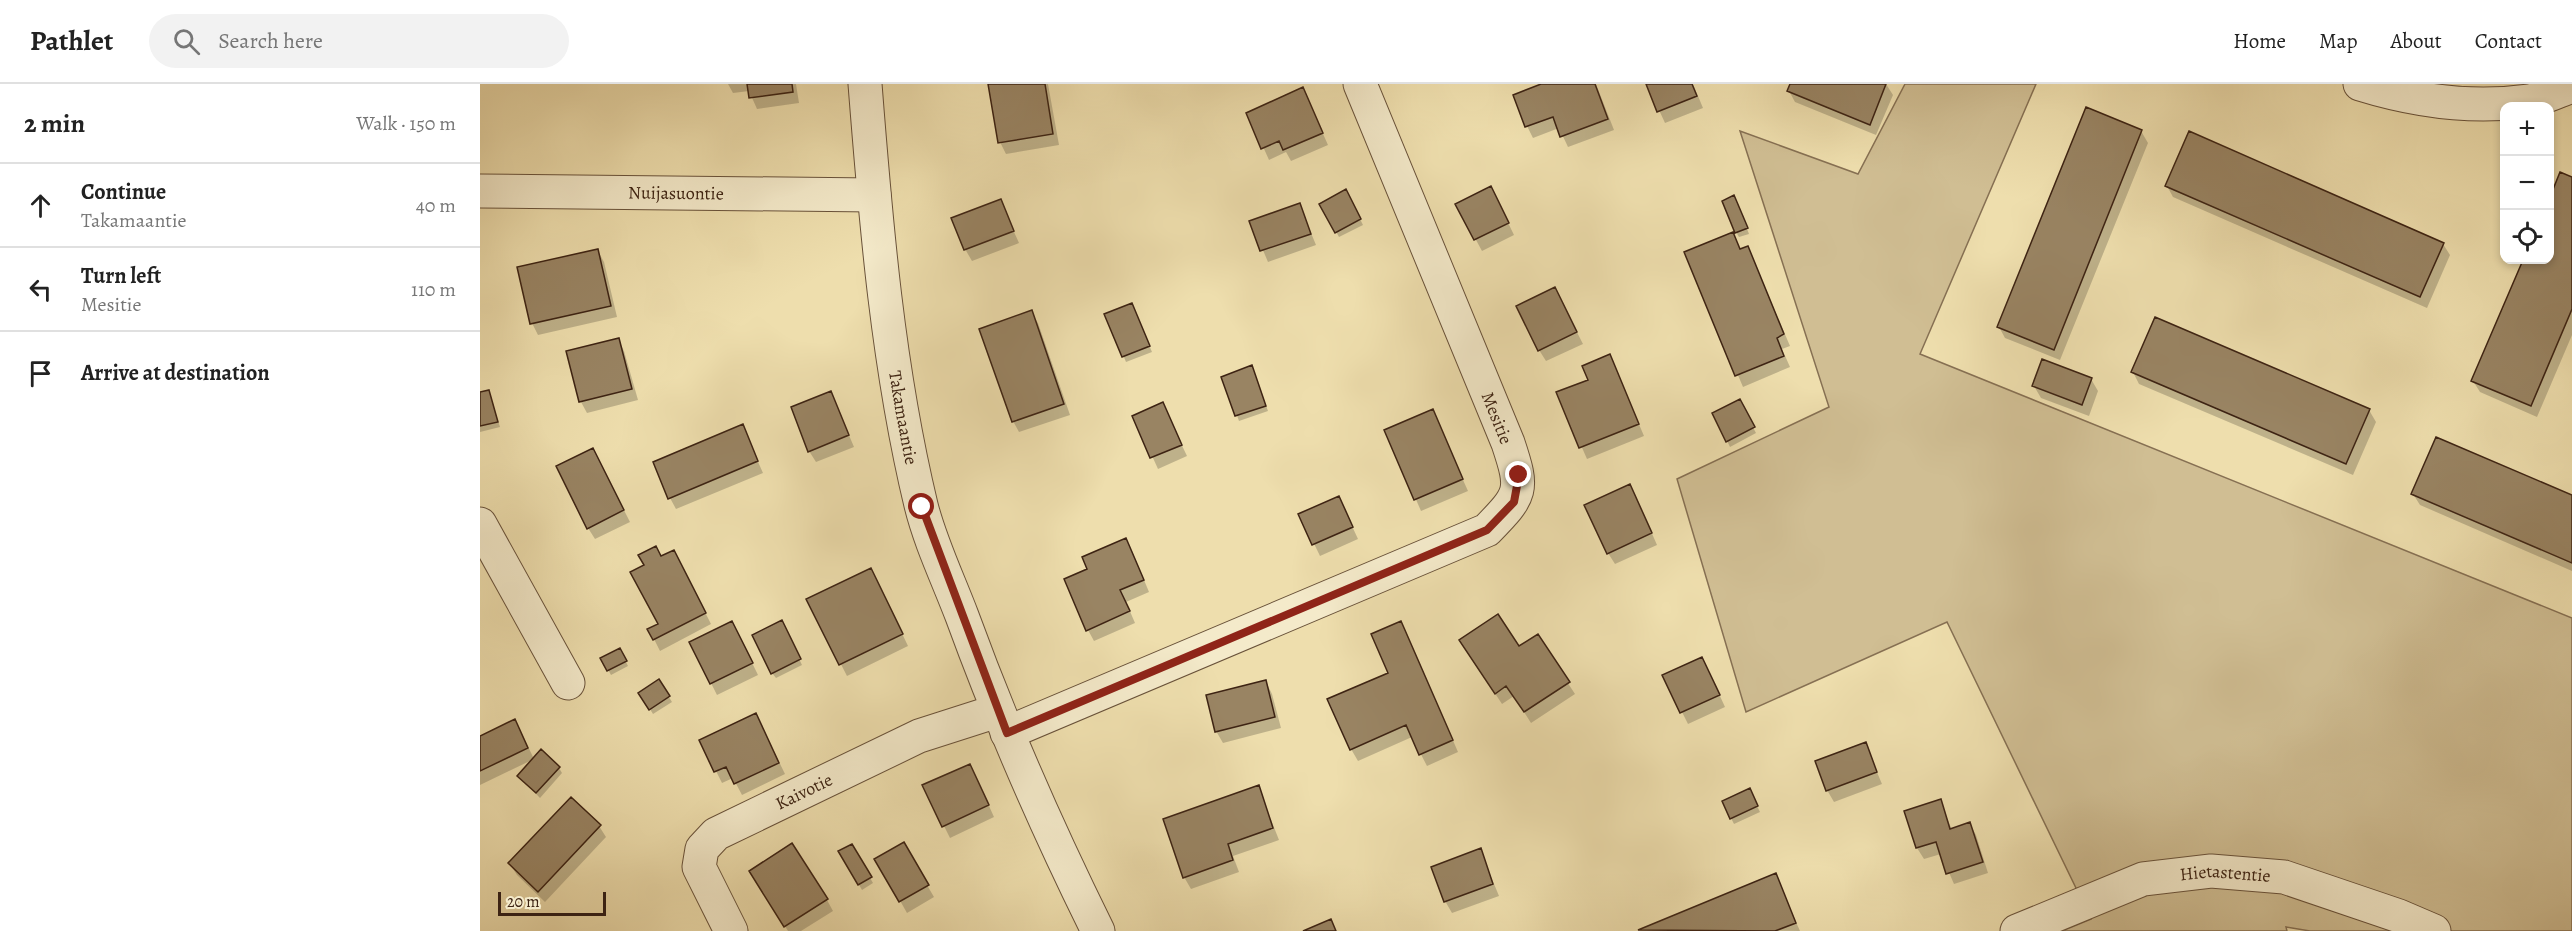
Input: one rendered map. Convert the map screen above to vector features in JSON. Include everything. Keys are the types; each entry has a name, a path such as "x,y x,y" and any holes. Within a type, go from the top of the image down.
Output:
{"street":[{"name":"Takamaantie","path":"865,84 874,195 894,367 922,507 1002,722 1064,862 1098,931"},
{"name":"Mesitie","path":"1002,722 1487,530 1514,502 1519,475 1508,443 1360,84"},
{"path":"2360,84 2394,95 2454,105 2530,101 2572,86"},
{"name":"Nuijasuontie","path":"480,191 874,195"},
{"path":"480,524 568,683"},
{"name":"Kaivotie","path":"731,931 699,867 702,849 716,834 919,736 1002,722"},
{"name":"Hietastentie","path":"2017,931 2143,879 2211,871 2284,877 2399,916 2434,931"}],"shaded area":[{"path":"1905,84 2036,84 1920,354 2572,618 2572,931 2310,931 2286,927 2287,931 2062,931 2091,919 1947,622 1746,712 1677,479 1829,407 1740,131 1858,174"}],"building":[{"path":"747,84 792,84 793,92 749,98"},
{"path":"988,84 1045,84 1053,134 998,143"},
{"path":"1541,84 1595,84 1608,119 1560,137 1553,117 1525,127 1513,95"},
{"path":"1646,84 1692,84 1697,96 1657,112"},
{"path":"1790,84 1886,84 1870,125 1787,91"},
{"path":"1303,87 1323,133 1283,150 1279,141 1261,149 1246,113"},
{"path":"2086,107 2142,130 2054,350 1997,327"},
{"path":"2189,131 2444,243 2420,297 2165,186"},
{"path":"2560,172 2572,177 2572,309 2531,406 2471,381 2521,264 2554,264 2554,187"},
{"path":"1491,186 1509,223 1474,240 1455,204"},
{"path":"1346,189 1361,219 1335,233 1319,204"},
{"path":"1734,195 1748,228 1735,233 1722,201"},
{"path":"1001,199 1014,231 964,250 951,218"},
{"path":"1300,203 1311,234 1260,251 1249,221"},
{"path":"1733,232 1740,249 1748,246 1784,334 1777,338 1784,356 1735,376 1684,252"},
{"path":"598,249 611,306 530,324 517,267"},
{"path":"1555,287 1577,332 1538,351 1516,306"},
{"path":"1132,303 1150,346 1122,357 1104,314"},
{"path":"1032,310 1064,404 1012,422 979,329"},
{"path":"2155,317 2370,409 2346,464 2131,372"},
{"path":"619,338 632,389 579,402 566,351"},
{"path":"1610,354 1639,424 1579,448 1556,392 1588,380 1582,366"},
{"path":"2042,359 2092,378 2082,405 2032,386"},
{"path":"1252,365 1266,406 1235,416 1221,377"},
{"path":"489,390 498,422 480,426 480,392"},
{"path":"831,391 849,435 808,452 791,407"},
{"path":"1740,399 1755,427 1726,442 1712,413"},
{"path":"1163,402 1182,445 1150,458 1132,416"},
{"path":"1433,409 1463,479 1414,500 1384,430"},
{"path":"743,424 758,461 668,499 653,462"},
{"path":"2436,437 2572,495 2572,563 2411,494"},
{"path":"593,448 624,510 587,529 556,466"},
{"path":"1630,484 1652,533 1607,554 1584,505"},
{"path":"1339,496 1353,527 1312,545 1298,514"},
{"path":"1126,538 1144,580 1120,590 1130,611 1086,631 1064,579 1087,569 1082,557"},
{"path":"656,546 661,556 674,550 706,613 653,640 647,629 658,624 630,572 644,565 638,555"},
{"path":"871,568 903,634 839,665 806,599"},
{"path":"1498,614 1519,646 1538,634 1570,682 1524,712 1506,686 1495,694 1459,640"},
{"path":"782,620 801,659 771,674 752,635"},
{"path":"732,621 753,663 710,684 689,642"},
{"path":"1401,621 1453,740 1419,755 1406,725 1350,750 1327,699 1388,673 1371,634"},
{"path":"620,648 627,661 607,671 600,658"},
{"path":"1702,657 1720,695 1680,713 1662,675"},
{"path":"659,679 670,696 649,710 638,693"},
{"path":"1266,680 1275,717 1215,732 1206,695"},
{"path":"756,713 779,763 734,784 726,767 714,772 699,740"},
{"path":"515,719 528,748 480,771 480,736"},
{"path":"1866,742 1877,772 1826,791 1815,761"},
{"path":"541,749 560,767 536,793 517,776"},
{"path":"970,764 989,805 942,827 922,785"},
{"path":"1259,785 1273,828 1228,844 1233,860 1183,878 1163,819"},
{"path":"1750,788 1758,806 1730,819 1722,801"},
{"path":"571,797 601,825 538,892 508,863"},
{"path":"1941,799 1950,829 1970,822 1983,862 1946,874 1936,842 1916,848 1904,811"},
{"path":"904,842 929,885 899,902 874,859"},
{"path":"792,843 828,899 784,927 749,871"},
{"path":"852,844 872,877 858,885 838,851"},
{"path":"1481,848 1493,884 1444,902 1431,867"},
{"path":"1776,873 1796,923 1775,931 1638,930"},
{"path":"1331,919 1336,931 1303,931"}],"route":[{"path":"922,507 1007,733 1026,727 1487,530 1514,502 1519,475"}]}
